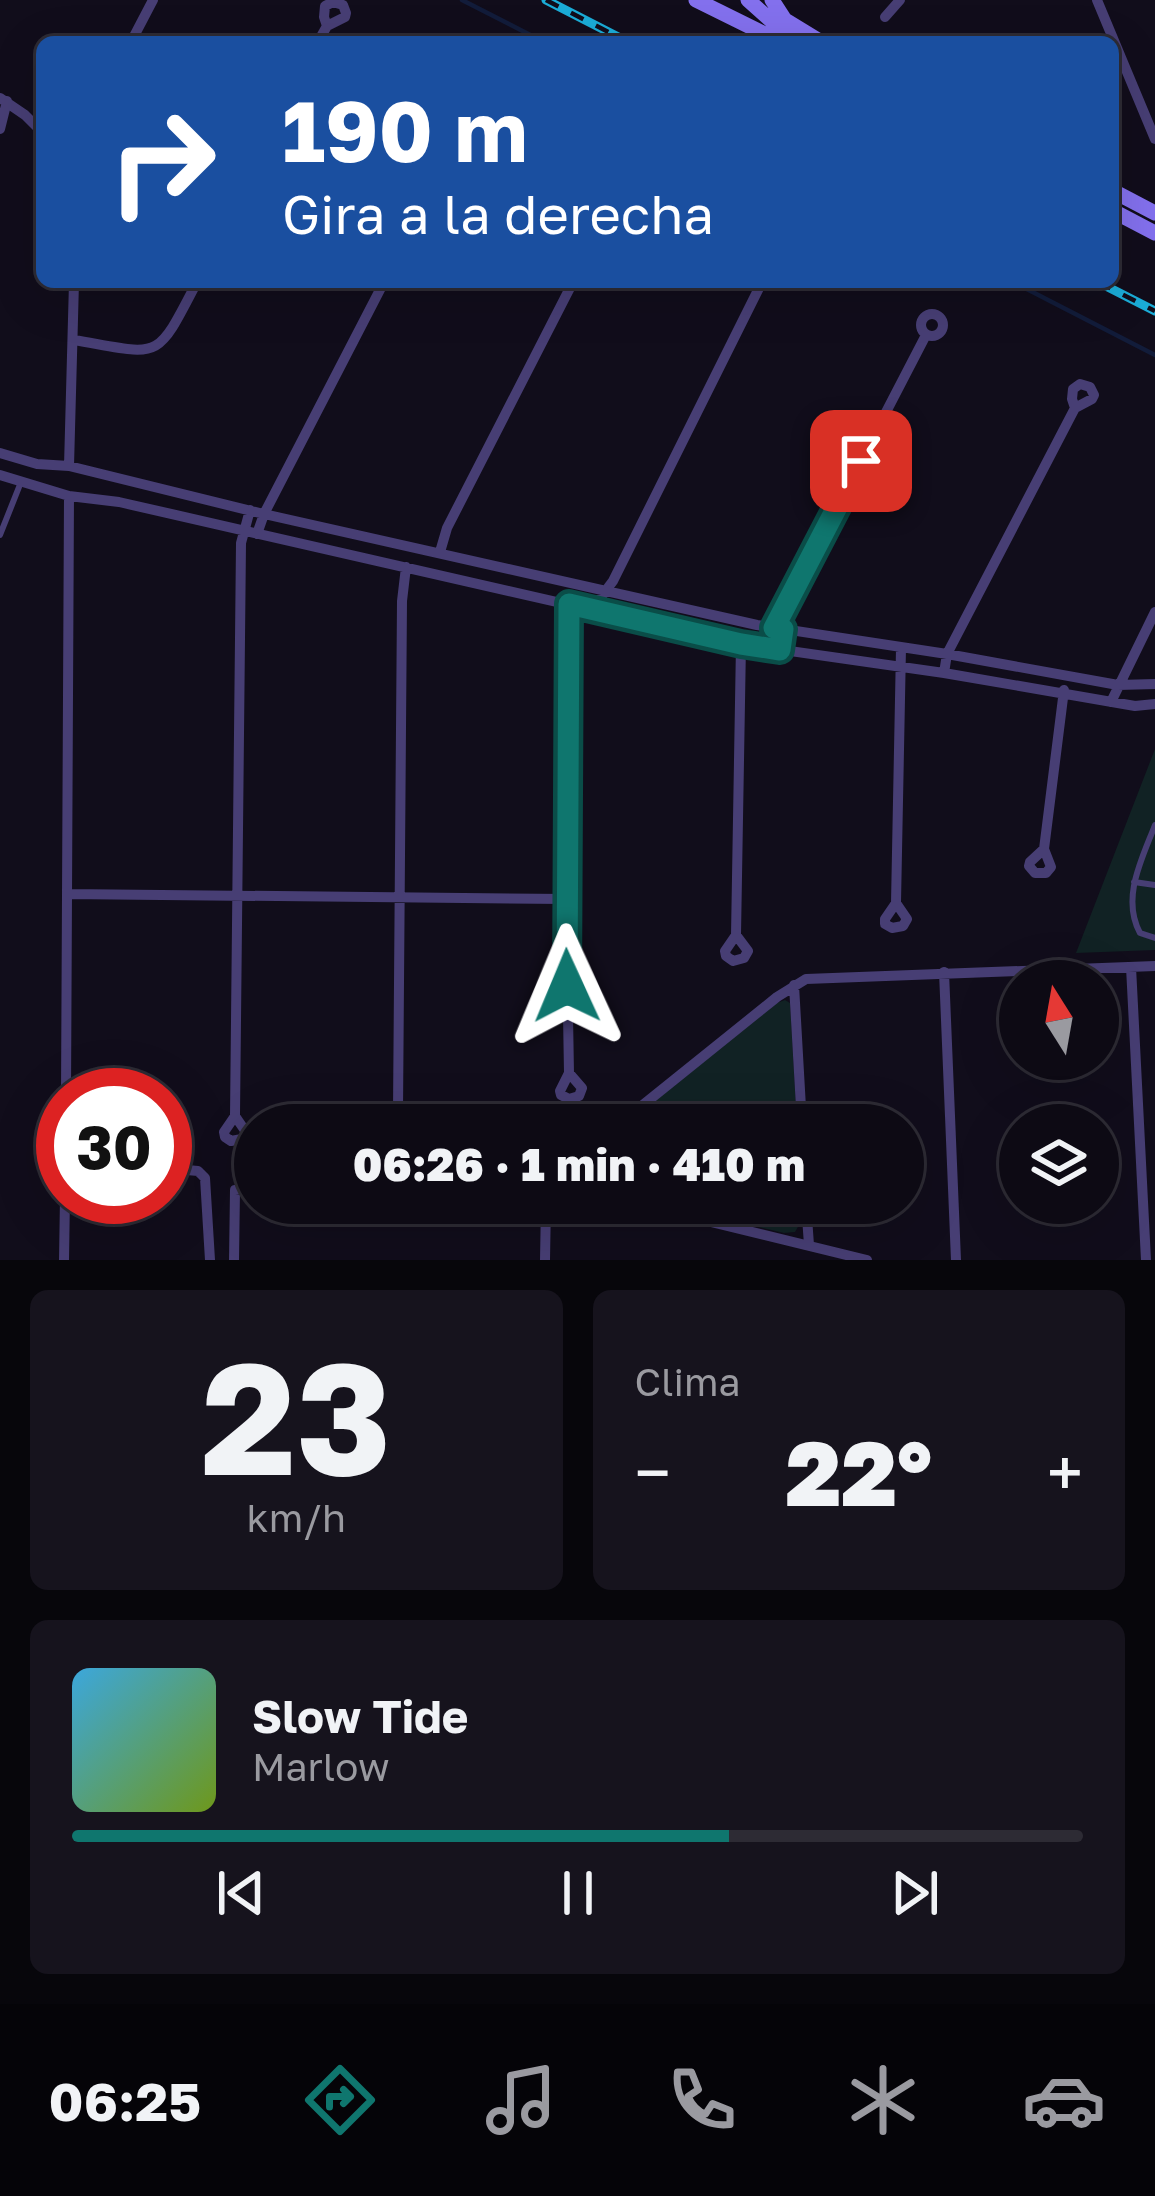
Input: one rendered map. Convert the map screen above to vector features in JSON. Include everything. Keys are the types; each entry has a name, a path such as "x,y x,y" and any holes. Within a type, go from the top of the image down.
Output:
{"main road":[{"path":"696,0 769,36"},
{"path":"748,0 788,36"},
{"path":"772,0 785,20 811,36"},
{"path":"1119,194 1155,213"},
{"path":"1119,214 1155,233"}],"street":[{"path":"134,36 153,0"},
{"path":"884,17 900,0"},
{"path":"1097,0 1112,36"},
{"path":"321,36 327,26"},
{"path":"1119,53 1155,139"},
{"path":"0,129 3,100"},
{"path":"3,100 36,127"},
{"path":"62,466 74,288"},
{"path":"74,340 140,352 153,349 171,332 194,288"},
{"path":"235,1104 241,543 381,288"},
{"path":"443,576 447,528 570,288"},
{"path":"592,609 614,581 759,288"},
{"path":"780,650 779,629 926,335"},
{"path":"944,673 946,654 1075,408"},
{"path":"0,453 758,625 1118,685 1155,684"},
{"path":"50,490 46,475 62,466"},
{"path":"90,472 99,489 92,499"},
{"path":"0,476 70,496 119,502 747,645 1135,706 1155,704"},
{"path":"66,1068 70,496"},
{"path":"398,1104 402,601 421,548"},
{"path":"569,604 569,1073"},
{"path":"1112,702 1155,613"},
{"path":"736,935 747,645 758,625"},
{"path":"896,903 901,648"},
{"path":"1044,849 1067,675"},
{"path":"67,894 566,899"},
{"path":"644,1104 794,985 816,976 1155,966"},
{"path":"1131,967 1146,1260"},
{"path":"944,972 956,1260"},
{"path":"794,985 801,1104"},
{"path":"192,1170 205,1178 210,1260"},
{"path":"64,1260 65,1224"},
{"path":"234,1260 235,1224"},
{"path":"545,1260 546,1224"},
{"path":"722,1224 867,1260"},
{"path":"807,1224 808,1244"}],"lane":[{"path":"0,535 21,482"},
{"path":"1155,825 1134,882 1134,923 1140,933 1155,938"},
{"path":"1134,882 1155,885"}],"shaded area":[{"path":"1155,749 1155,950 1076,953"},
{"path":"777,1003 790,1003 796,1104 651,1104"},
{"path":"746,1224 800,1224 795,1232"}],"waterway":[{"path":"462,0 532,36"},
{"path":"1025,288 1155,355"}],"railway":[{"path":"546,0 616,36"},
{"path":"1110,288 1155,311"}],"route":[{"path":"567,986 569,604 780,650 783,629 774,628 861,461"}]}
